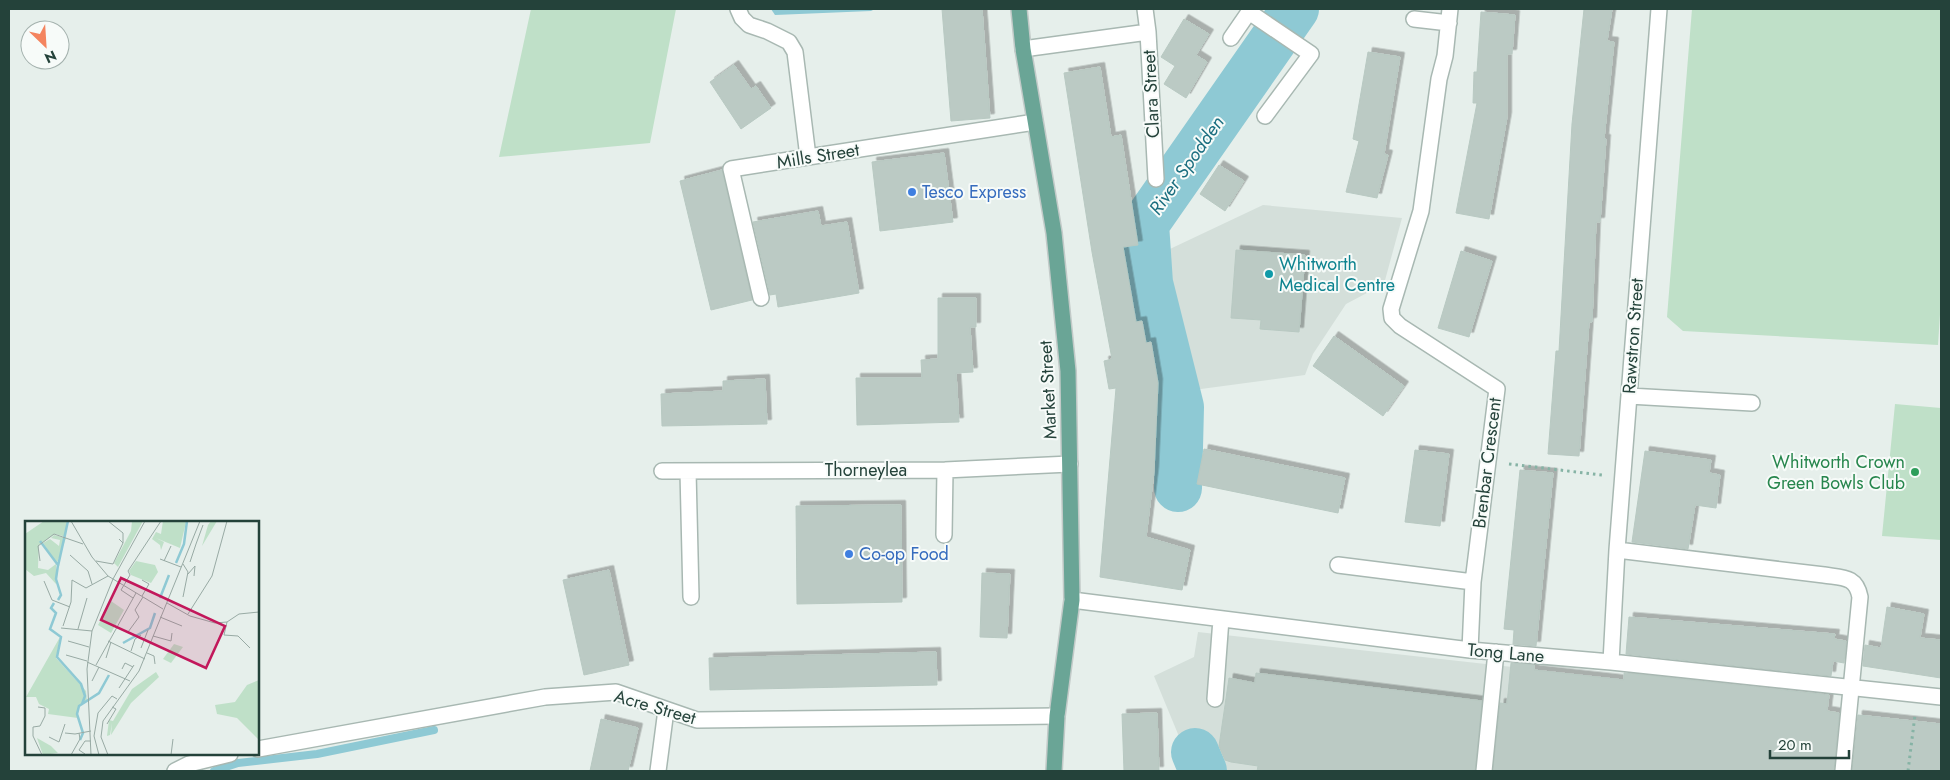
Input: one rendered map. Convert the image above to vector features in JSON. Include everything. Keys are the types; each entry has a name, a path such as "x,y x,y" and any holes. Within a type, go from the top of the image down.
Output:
{"main road":[{"name":"Market Street","path":"1019,9 1023,49 1054,233 1068,371 1072,600 1057,716 1054,771"}],"street":[{"path":"738,9 742,18 749,25 767,31 789,42 795,52 808,157"},
{"name":"Clara Street","path":"1145,9 1148,32 1156,179"},
{"name":"Rawstron Street","path":"1610,662 1622,478 1659,9"},
{"path":"1231,38 1250,10 1311,54 1266,116"},
{"path":"1414,19 1450,16"},
{"name":"Brenbar Crescent","path":"1450,16 1445,56 1439,79 1421,211 1391,309 1392,318 1400,326 1497,389 1473,582 1470,650"},
{"path":"1023,49 1148,32"},
{"name":"Mills Street","path":"761,298 731,169 1035,122"},
{"path":"1629,396 1752,403"},
{"name":"Thorneylea","path":"662,471 946,470 1070,464"},
{"path":"944,535 946,470"},
{"path":"688,471 691,597"},
{"path":"1617,550 1824,575 1851,580 1858,586 1860,597 1843,771"},
{"path":"1338,565 1473,582"},
{"name":"Tong Lane","path":"1072,600 1470,650 1610,662 1941,697"},
{"path":"1215,699 1221,620"},
{"path":"1484,771 1496,652"},
{"name":"Acre Street","path":"259,749 545,698 616,692 697,720 1057,716"},
{"path":"658,771 666,710"},
{"path":"175,771 189,764 226,755"}],"path":[{"path":"1488,462 1622,478"},
{"path":"1908,771 1917,695"}],"shaded area":[{"path":"1263,205 1402,218 1384,284 1346,304 1313,354 1305,375 1186,391 1153,257"},
{"path":"1198,632 1828,702 1821,771 1212,771 1201,747 1185,751 1154,676 1194,657"}],"green space":[{"path":"531,9 676,9 650,143 499,157"},
{"path":"1692,9 1941,9 1941,299 1938,345 1683,331 1667,317"},
{"name":"Whitworth Crown Green Bowls Club","path":"1895,404 1941,408 1941,540 1882,536"}],"water":[{"path":"771,9 875,9 871,11 775,15"}],"building":[{"path":"942,9 982,9 990,118 951,121"},
{"path":"1584,9 1612,9 1607,41 1614,42 1604,139 1606,139 1600,222 1596,222 1592,322 1589,322 1579,456 1548,454 1556,351 1559,351 1572,124"},
{"path":"1481,12 1515,15 1512,54 1507,54 1507,117 1489,219 1456,213 1477,103 1473,103 1474,72 1477,72"},
{"path":"1184,19 1209,34 1196,55 1207,62 1186,98 1164,84 1175,66 1161,57"},
{"path":"1368,52 1400,57 1384,154 1388,155 1377,198 1346,192 1359,141 1353,139"},
{"path":"734,65 751,89 756,86 771,108 741,129 710,82"},
{"path":"1100,67 1111,137 1121,135 1138,245 1123,247 1136,322 1142,321 1146,343 1151,342 1158,383 1154,472 1146,537 1190,550 1182,590 1100,577 1116,388 1109,389 1104,361 1112,359 1092,252 1064,73"},
{"name":"Tesco Express","path":"944,153 953,222 880,231 872,162"},
{"path":"1219,165 1244,181 1225,211 1200,194"},
{"path":"722,170 752,300 711,310 680,181"},
{"path":"818,211 821,226 847,222 859,293 778,307 776,294 770,295 753,222"},
{"name":"Whitworth Medical Centre","path":"1236,250 1305,255 1299,332 1260,329 1261,320 1231,318"},
{"path":"1461,251 1492,261 1469,337 1438,328"},
{"path":"938,298 976,298 976,327 970,327 973,372 956,373 959,422 857,425 856,378 922,378 921,360 938,359"},
{"path":"1334,336 1404,386 1383,416 1313,366"},
{"path":"765,379 767,424 662,426 661,394 723,391 723,381"},
{"path":"1204,449 1345,478 1338,513 1197,484"},
{"path":"1415,450 1449,454 1440,526 1405,522"},
{"path":"1645,451 1711,460 1709,473 1720,475 1716,508 1695,505 1688,549 1632,542"},
{"path":"1520,470 1553,473 1536,646 1513,644 1514,630 1504,629"},
{"name":"Co-op Food","path":"901,505 902,602 797,604 796,506"},
{"path":"609,570 629,665 584,675 563,580"},
{"path":"982,573 1010,574 1007,638 980,637"},
{"path":"1887,607 1924,614 1920,638 1941,640 1941,678 1863,666 1865,645 1881,648"},
{"path":"1629,617 1835,634 1834,639 1846,641 1844,663 1833,661 1831,676 1626,654"},
{"path":"936,652 937,685 710,690 709,658"},
{"path":"1511,663 1534,665 1534,670 1624,680 1624,673 1829,695 1827,711 1839,713 1834,771 1493,771 1500,703 1507,704"},
{"path":"1256,673 1482,701 1475,771 1257,771 1258,766 1225,760 1219,746 1229,678 1255,683"},
{"path":"1157,713 1159,771 1124,771 1122,714"},
{"path":"1858,715 1941,724 1941,771 1852,771"},
{"path":"601,719 638,728 628,771 590,771"}],"waterway":[{"name":"River Spodden","path":"1178,488 1180,407 1149,283 1145,224 1295,9"},
{"path":"214,771 238,763 317,754 434,730"},
{"name":"River Spodden","path":"1195,752 1203,771"}],"place":[{"name":"Tesco Express","path":"912,192"},
{"name":"Whitworth Medical Centre","path":"1269,274"},
{"name":"Whitworth Crown Green Bowls Club","path":"1915,472"},
{"name":"Co-op Food","path":"849,554"}]}
